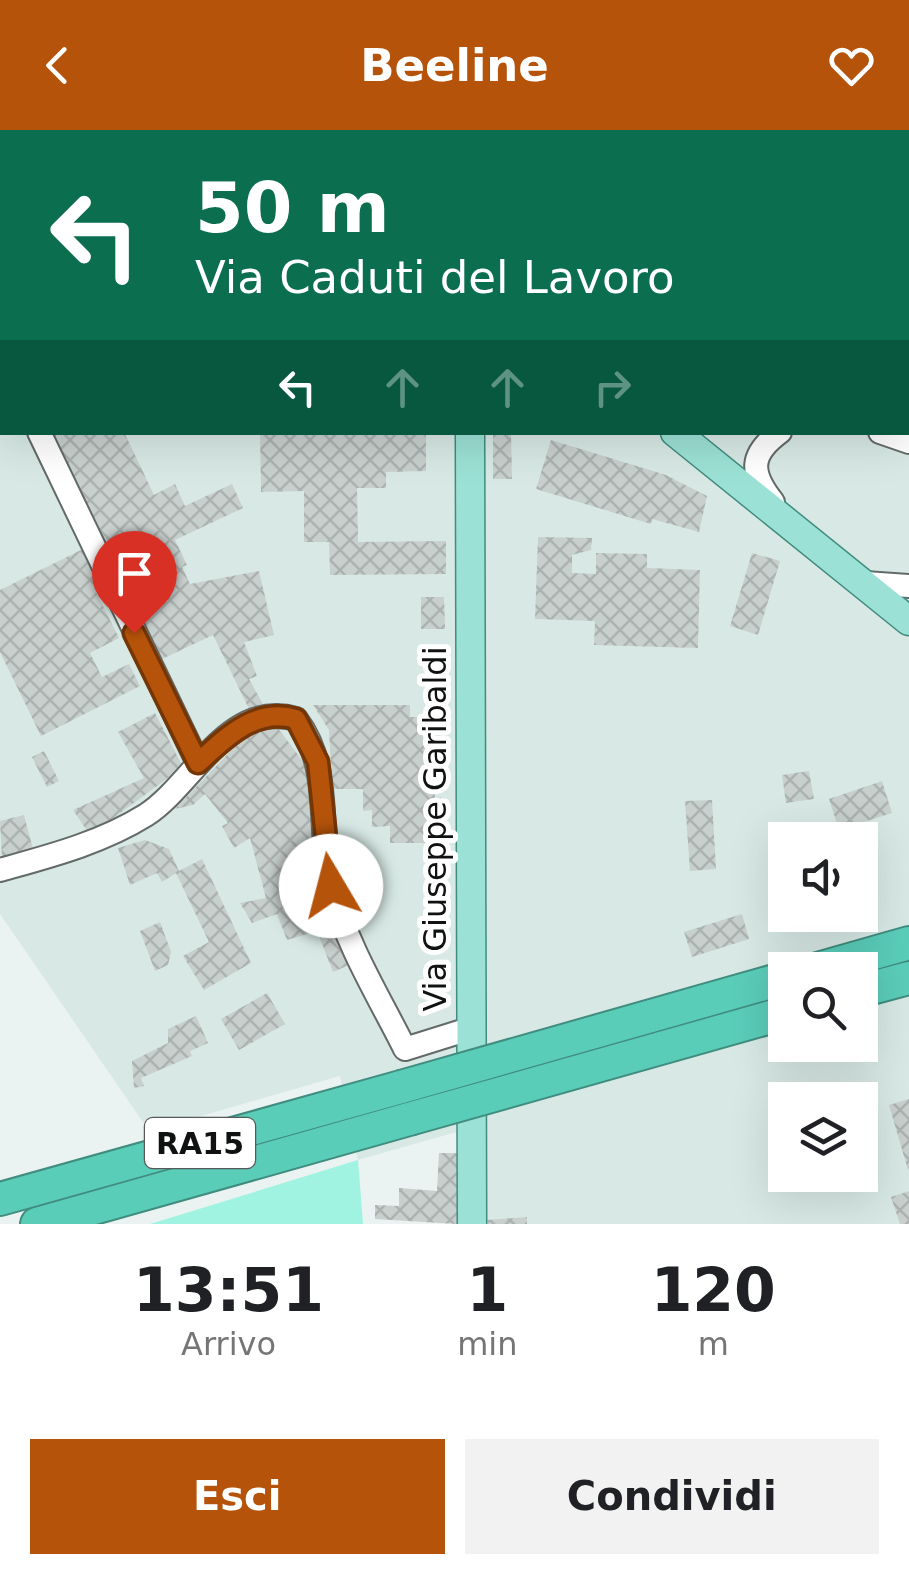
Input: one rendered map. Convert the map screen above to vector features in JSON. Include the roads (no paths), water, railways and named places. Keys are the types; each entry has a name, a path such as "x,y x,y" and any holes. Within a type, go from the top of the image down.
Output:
{"highway":[{"path":"877,952 909,943"},
{"path":"878,986 909,978"},
{"name":"RA15","path":"0,1199 768,983"},
{"name":"RA15","path":"37,1224 768,1017"}],"main road":[{"name":"Via Giuseppe Garibaldi","path":"471,435 472,1224"},
{"path":"679,435 909,620"}],"street":[{"path":"40,435 198,763"},
{"path":"777,435 758,452 754,476 786,518"},
{"path":"865,583 909,586"},
{"path":"0,870 116,831 150,812 229,734 255,720 280,714 296,719 308,734 323,790 331,886 348,938 432,1100 471,1127"},
{"path":"405,1049 470,1029"}]}
